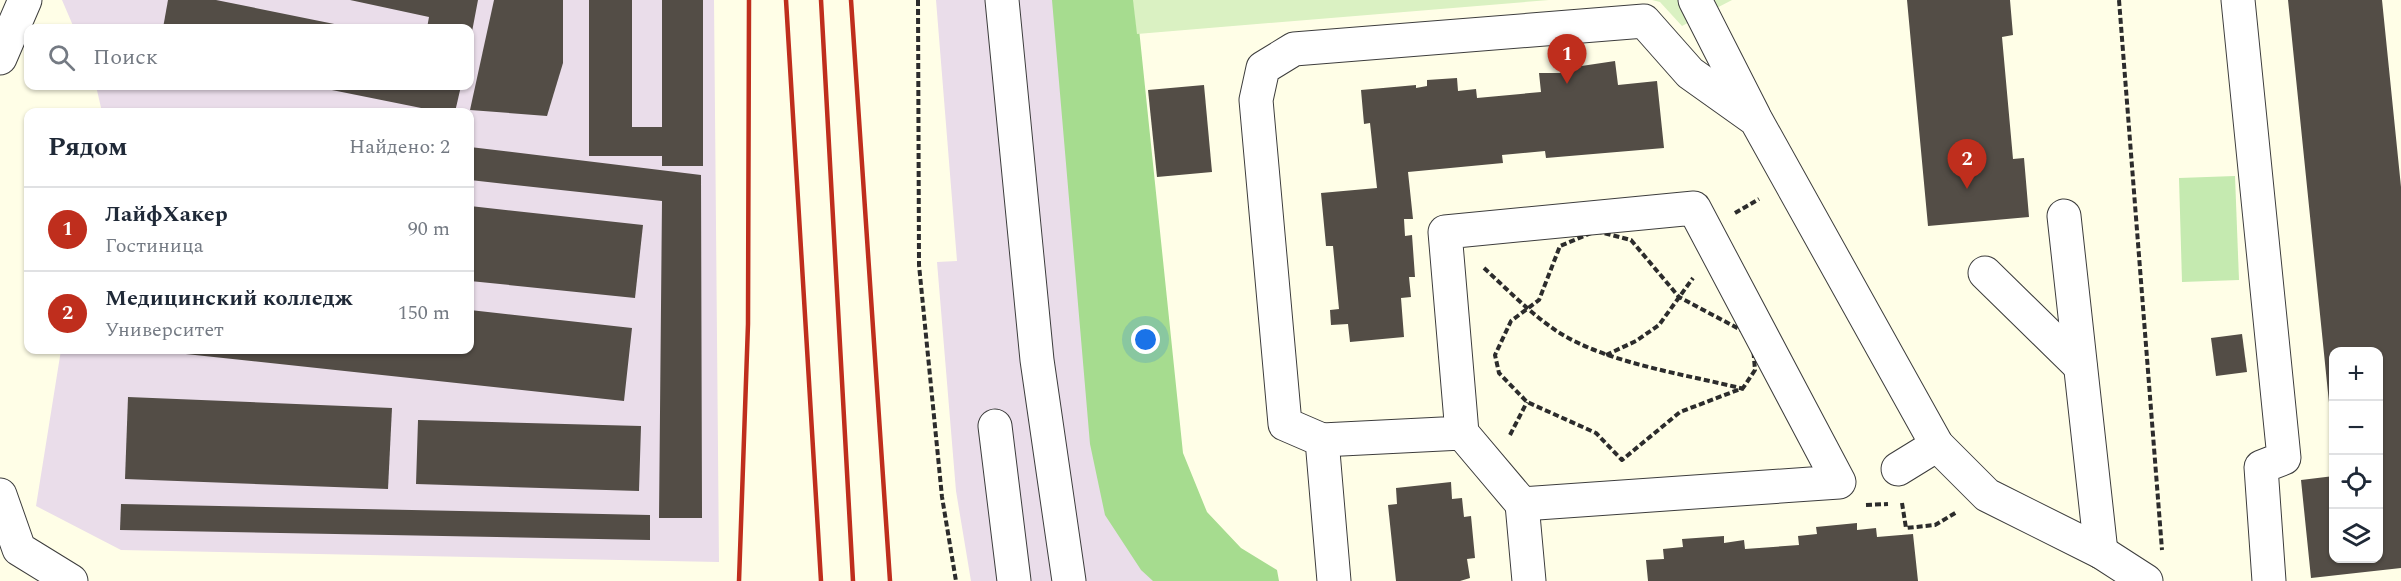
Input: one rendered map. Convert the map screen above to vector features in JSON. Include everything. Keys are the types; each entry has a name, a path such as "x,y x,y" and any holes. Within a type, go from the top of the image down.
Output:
{"lane":[{"path":"0,57 25,0"},
{"path":"1002,0 1037,360 1069,581"},
{"path":"1695,0 1756,120 1936,446 1987,495 2101,552 2154,569"},
{"path":"2238,0 2284,458 2261,466 2269,581"},
{"path":"1462,434 1322,440 1285,424 1256,100 1263,68 1294,49 1644,21 1690,73 1756,120"},
{"path":"1522,504 1839,482 1694,208 1445,232 1462,434 1522,504 1529,581"},
{"path":"2064,216 2101,552"},
{"path":"1985,273 2080,366"},
{"path":"995,426 1014,581"},
{"path":"1322,440 1334,581"},
{"path":"1898,469 1936,446"},
{"path":"0,495 19,549 71,581"}],"path":[{"path":"918,0 919,265 942,496 956,581"},
{"path":"2119,0 2154,569"},
{"path":"1596,231 1631,240 1679,297 1743,331 1753,346 1755,370 1743,388 1680,412 1622,460 1596,433 1527,402 1499,373 1495,355 1510,321 1528,308 1539,300 1560,246 1596,231"},
{"path":"1445,232 1528,308 1559,332 1605,355 1743,388 1801,409"},
{"path":"1605,355 1636,341 1659,325 1715,248"},
{"path":"1903,502 1906,528 1935,525 1987,495"}],"shaded area":[{"path":"62,0 714,0 719,562 121,550 36,506 60,354 474,354 474,108 101,108 97,90 474,90 474,24 72,24"},
{"path":"936,0 1133,0 1195,581 971,581 956,491 937,262 957,261"}],"green space":[{"path":"1052,0 1136,0 1183,453 1207,512 1241,548 1277,570 1279,581 1153,581 1141,570 1105,515 1090,444"},
{"path":"1133,0 1549,0 1137,34"},
{"path":"1652,0 1732,0 1682,26 1660,2"},
{"path":"2235,176 2239,280 2182,282 2179,178"}],"building":[{"path":"168,0 216,0 334,24 164,24"},
{"path":"350,0 478,0 473,24 428,24 429,17"},
{"path":"494,0 563,0 563,63 547,116 474,110 474,108 470,108"},
{"path":"589,0 632,0 632,127 662,127 662,0 703,0 703,166 662,166 662,156 589,156"},
{"path":"1907,0 2010,0 2013,35 2002,37 2013,159 2024,158 2029,217 1928,226"},
{"path":"2288,0 2382,0 2401,187 2401,568 2311,578 2301,480 2329,477 2329,563 2383,563 2383,347 2329,347 2329,403"},
{"path":"1615,61 1618,85 1657,81 1664,148 1546,158 1545,151 1502,155 1503,163 1408,172 1413,219 1404,219 1405,236 1412,235 1415,277 1409,277 1411,297 1401,298 1404,337 1350,342 1348,324 1331,325 1330,310 1339,309 1333,246 1326,246 1321,193 1377,188 1370,123 1364,124 1361,90 1416,85 1416,88 1427,86 1427,80 1457,78 1458,91 1476,89 1477,98 1541,92 1539,73 1569,73 1568,68"},
{"path":"1204,85 1212,172 1157,177 1148,90"},
{"path":"332,90 460,90 456,108 421,108"},
{"path":"474,147 701,175 702,518 659,518 662,201 474,180"},
{"path":"474,206 643,225 635,298 474,281"},
{"path":"474,310 632,328 624,401 186,354 474,354"},
{"path":"2242,334 2247,372 2216,376 2211,338"},
{"path":"128,397 392,408 388,489 125,479"},
{"path":"418,420 641,426 639,491 416,484"},
{"path":"1451,482 1452,499 1462,498 1464,517 1471,516 1475,558 1467,559 1470,578 1460,581 1396,581 1388,505 1397,504 1396,488"},
{"path":"121,504 650,515 650,540 120,530"},
{"path":"1857,523 1857,530 1876,528 1877,537 1913,534 1918,581 1648,581 1646,560 1664,559 1663,549 1683,547 1682,539 1724,536 1724,543 1744,540 1745,549 1799,545 1798,536 1817,534 1816,527"}],"railway":[{"path":"739,581 748,324 749,0"},
{"path":"786,0 821,581"},
{"path":"821,0 853,581"},
{"path":"851,0 890,581"}],"place":[{"name":"ЛайфХакер","path":"1567,84"},
{"name":"Медицинский колледж","path":"1967,189"}]}
